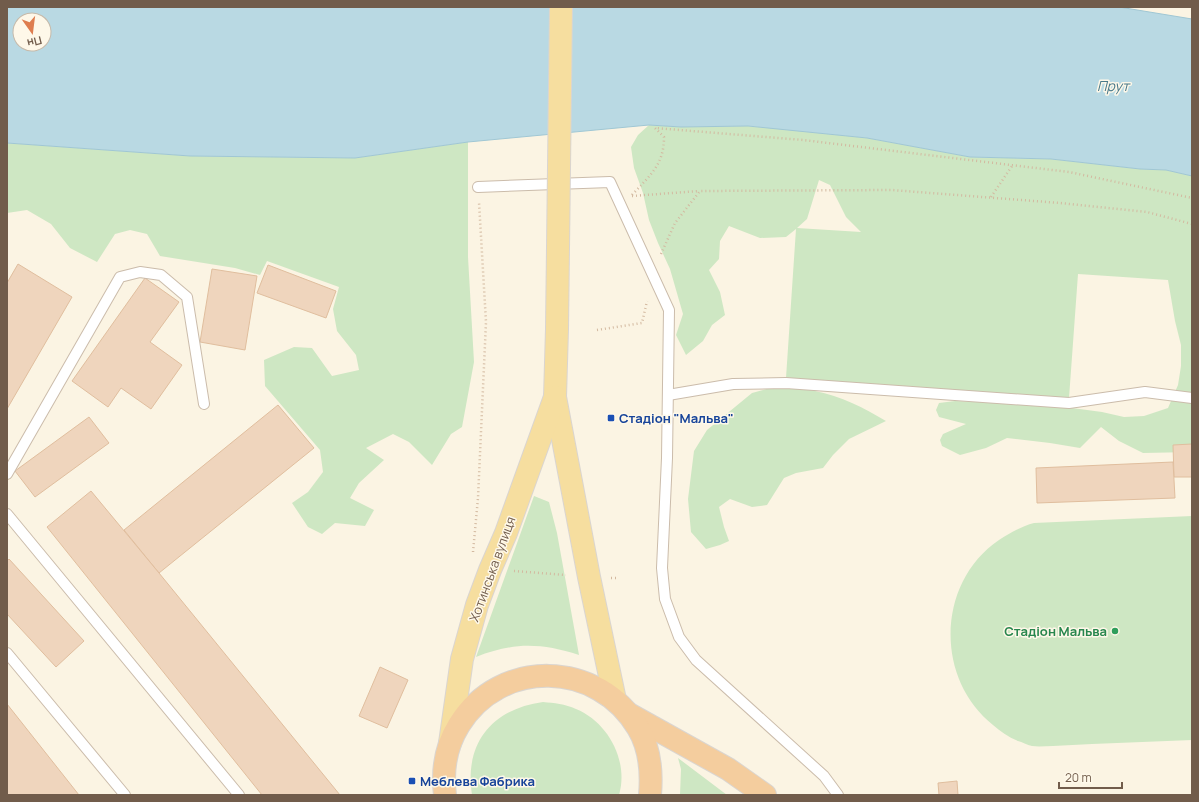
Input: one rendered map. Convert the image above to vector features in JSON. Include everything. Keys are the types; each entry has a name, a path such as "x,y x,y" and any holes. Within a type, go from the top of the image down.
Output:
{"highway":[{"path":"444,793 444,766 449,745 459,724 474,706 492,691 513,681 536,676 559,676 589,684 603,691 622,707 728,770 765,795"},
{"path":"622,707 638,728 645,744 650,761 650,795"}],"main road":[{"name":"Хотинська вулиця","path":"562,7 558,328 555,397 590,577 622,707"},
{"name":"Хотинська вулиця","path":"449,745 462,659 477,605 506,533 555,397"}],"lane":[{"path":"478,187 610,182 669,310 667,458 662,568 665,599 679,637 696,660 824,776 838,795"},
{"path":"7,474 120,277 140,272 161,275 187,297 204,404"},
{"path":"668,396 733,384 786,383 1069,403 1145,392 1192,398"},
{"path":"7,514 239,795"},
{"path":"7,653 125,795"}],"path":[{"path":"622,207 658,166 664,149 664,137 656,128 803,140 1070,172 1192,198"},
{"path":"991,198 1012,166"},
{"path":"473,553 478,498 486,322 478,187"},
{"path":"632,196 700,191 892,190 1060,203 1146,212 1192,224"},
{"path":"660,255 675,223 700,191"},
{"path":"598,330 642,323 648,300"},
{"path":"490,570 619,578"}],"green space":[{"path":"649,125 681,127 748,126 867,138 970,157 1051,159 1140,169 1166,170 1192,176 1192,452 1143,453 1119,441 1101,427 1080,448 1007,438 986,448 960,455 942,446 940,440 943,434 966,424 939,417 936,410 939,403 955,401 1028,404 1102,412 1124,417 1144,416 1168,408 1178,385 1181,366 1181,345 1168,280 1078,274 1069,398 786,378 796,229 786,237 760,238 729,226 720,241 719,259 709,270 720,292 725,315 712,325 703,341 686,355 676,335 683,314 670,269 649,220 643,193 634,168 631,147 638,135","holes":["819,180 830,185 846,217 861,232 797,228 807,219"]},
{"path":"468,142 468,257 474,362 462,427 451,434 432,465 409,442 393,434 366,448 384,460 359,483 350,498 374,510 365,526 335,523 322,534 308,527 292,503 308,492 323,472 320,450 265,386 264,360 294,347 312,348 332,376 359,370 356,355 337,331 333,309 339,287 267,261 260,275 235,268 160,256 147,234 130,230 115,234 97,262 70,248 51,224 27,210 7,213 7,143 190,156 355,158"},
{"path":"774,387 810,390 825,393 861,407 886,421 849,439 833,455 823,468 796,473 784,478 767,505 752,507 730,499 719,507 729,541 706,549 691,532 688,499 694,451 707,430 752,393"},
{"path":"534,496 549,502 557,533 579,655 552,648 528,646 503,649 476,657"},
{"name":"Стадіон Мальва","path":"1192,516 1192,740 1032,746 1008,736 993,725 974,705 960,682 953,657 951,631 954,605 964,580 979,558 999,540 1016,530 1034,523"},
{"path":"543,702 555,703 576,709 598,723 613,744 618,756 621,769 619,795 472,795 471,776 473,760 478,745 485,732 496,721 509,712 525,706"},
{"path":"678,758 727,795 680,795 681,769"}],"water":[{"name":"Прут","path":"7,7 1119,7 1192,19 1192,176 1166,170 1140,169 1051,159 970,157 867,138 748,126 681,127 649,125 468,142 355,158 190,156 7,143"}],"building":[{"path":"18,264 72,297 7,409 7,283"},
{"path":"268,265 336,291 326,318 257,293"},
{"path":"212,269 257,276 245,350 200,342"},
{"path":"145,278 179,302 150,342 182,365 151,409 121,388 108,407 72,381"},
{"path":"278,405 314,448 159,573 124,530"},
{"path":"89,417 109,443 35,497 15,471"},
{"path":"1192,444 1192,477 1174,477 1173,445"},
{"path":"1173,462 1175,498 1037,503 1036,468"},
{"path":"91,491 340,795 262,795 47,527"},
{"path":"9,559 84,641 56,667 7,614 7,561"},
{"path":"380,667 408,680 387,728 359,716"},
{"path":"7,704 79,795 7,795"},
{"path":"957,781 958,795 939,795 938,783"}],"place":[{"name":"Стадіон \"Мальва\"","path":"611,418"},
{"name":"Стадіон Мальва","path":"1115,631"},
{"name":"Меблева Фабрика","path":"412,781"}]}
